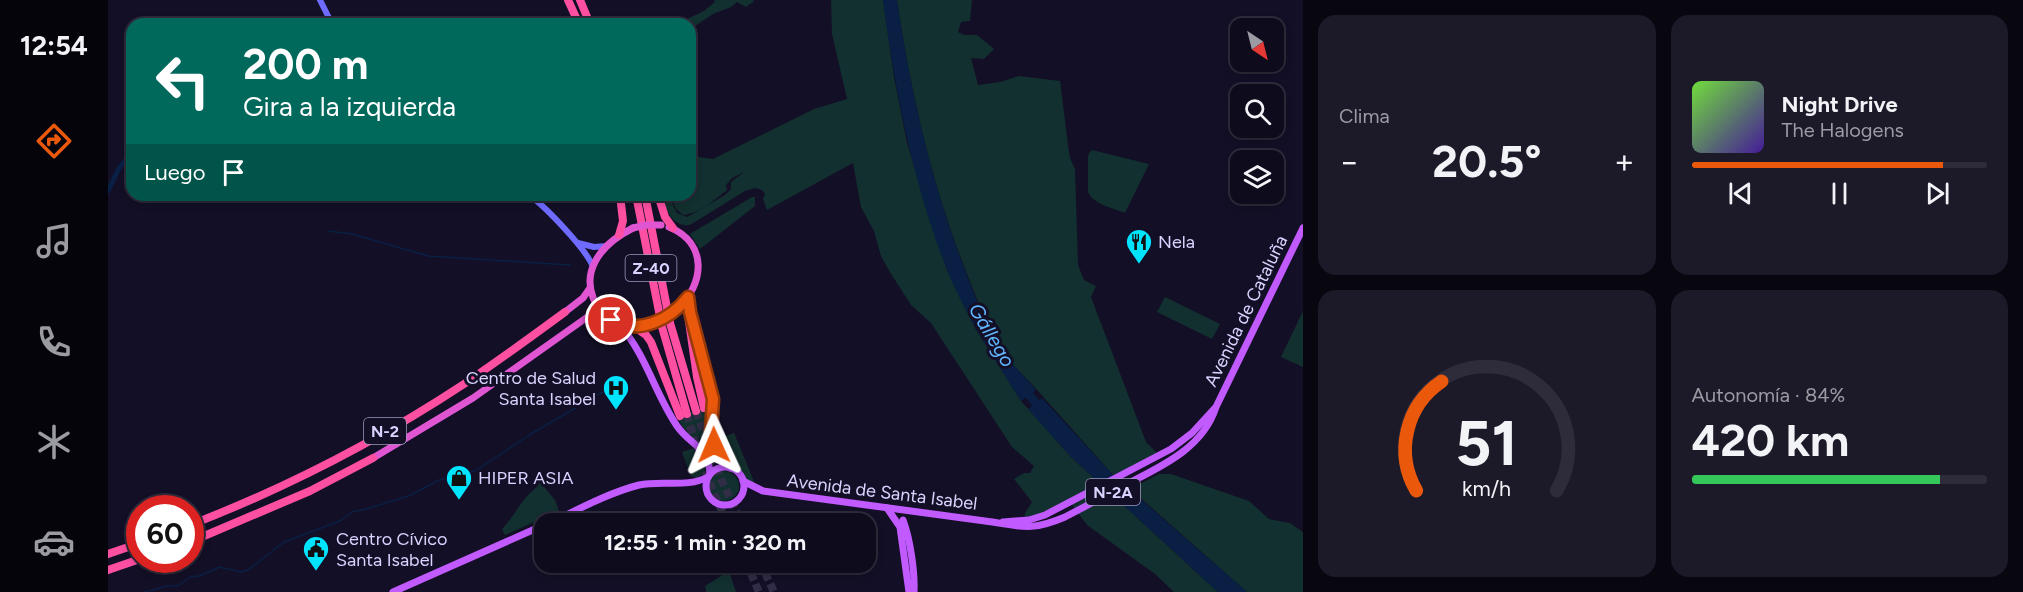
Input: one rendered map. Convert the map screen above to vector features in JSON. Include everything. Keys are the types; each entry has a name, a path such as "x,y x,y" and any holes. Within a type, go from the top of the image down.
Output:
{"highway":[{"path":"566,0 572,18"},
{"path":"566,0 576,18"},
{"path":"580,0 588,18"},
{"path":"619,236 623,221 621,201"},
{"name":"Z-40","path":"633,326 646,335 651,342 684,415 662,327 637,201"},
{"name":"Z-40","path":"646,201 670,323 700,409 687,299"},
{"path":"660,201 665,217 673,228 690,242 698,259 697,280 687,299 677,309 652,323 633,326 619,324 604,314 594,301 590,288 593,267 607,246 633,228 661,225 673,228"},
{"name":"N-2","path":"204,519 293,480 419,412 465,384 565,312 583,298 590,288"},
{"name":"N-2","path":"204,536 300,495 373,458 473,398 586,318 604,314"},
{"path":"108,554 126,548"},
{"path":"108,570 126,564"}],"main road":[{"path":"320,0 329,18"},
{"path":"536,201 588,256 593,267"},
{"name":"Avenida de Cataluña","path":"1065,517 1160,467 1181,453 1202,434 1212,418 1303,228"},
{"path":"575,242 594,247 607,246"},
{"path":"687,299 713,399 711,438 716,451 743,481 742,494 733,503 722,505 712,501 706,492 693,483"},
{"path":"619,324 641,354 676,425 705,454 710,464 706,492"},
{"name":"Avenida de Cataluña","path":"1061,508 1155,458 1187,438 1216,407"},
{"path":"572,513 638,485 659,482 693,483 719,468 730,468"},
{"name":"Avenida de Santa Isabel","path":"743,481 763,491"},
{"name":"Avenida de Santa Isabel","path":"742,494 763,491 998,522 1035,519 1061,508"},
{"path":"887,508 903,525 914,592"},
{"path":"904,510 903,525 909,592"},
{"path":"903,525 918,512"},
{"name":"Avenida de Santa Isabel","path":"998,522 1008,526 1029,527 1065,517"},
{"path":"393,592 534,529"}],"green space":[{"path":"714,0 754,1 746,7 737,2 696,25 696,18 689,18 704,11 715,2"},
{"path":"831,0 883,0 894,77 907,143 947,270 975,328 1021,401 1071,457 1218,592 1174,592 1155,574 1087,525 1069,501 1041,514 1025,517 1032,502 1014,479 1024,473 1030,473 1034,466 1012,447 931,323 911,305 888,269 881,256 874,231 861,207 853,163 767,210 763,199 765,194 762,190 755,188 745,191 690,225 678,223 670,216 663,201 671,201 677,213 687,217 700,210 683,215 676,209 673,201 696,201 696,154 699,157 713,159 814,109 847,99 832,34","holes":["744,172 731,182 731,189 725,195 703,208 727,190 726,185 732,178"]},
{"path":"897,0 972,0 970,21 961,22 958,32 964,35 977,35 994,49 984,59 971,58 978,85 1019,76 1060,81 1070,158 1075,169 1078,265 1084,280 1096,286 1091,297 1146,442 1158,454 1114,476 1008,359 993,334 956,245 934,177 916,107"},
{"path":"1092,150 1149,164 1125,213 1099,203 1088,192 1088,157"},
{"path":"755,197 755,206 700,249 690,234"},
{"path":"1165,297 1220,324 1212,339 1157,312"},
{"path":"1303,311 1303,367 1281,357"},
{"path":"708,407 706,436 695,440 677,417"},
{"path":"734,433 755,484 747,480 717,446 716,439"},
{"path":"694,448 706,464 704,473 697,478 691,476 682,452"},
{"path":"724,471 735,475 739,486 735,497 724,501 713,497 709,486 713,475"},
{"path":"1159,474 1171,474 1249,501 1269,519 1290,523 1303,532 1303,592 1247,592 1137,495 1136,486"},
{"path":"540,482 555,500 559,511 534,513 534,522 505,535 502,529 526,497"},
{"path":"726,573 730,573 736,592 706,592 705,586"}],"water":[{"path":"883,0 897,0 916,106 934,176 955,244 978,304 1002,351 1036,390 1021,401 963,304 935,237 907,137 893,69"},
{"path":"1042,398 1114,476 1247,592 1218,592 1071,457 1028,409"}],"waterway":[{"path":"108,191 126,159"},
{"path":"328,231 352,234 428,256 570,265"},
{"path":"145,592 167,586 178,586 190,577 199,576 220,567 241,572 248,570 284,542 340,521 352,512 411,495 439,480 475,471 529,435 620,382"},
{"name":"Gállego","path":"1023,387 1042,411"}],"tunnel":[{"path":"696,411 721,479 737,513"},
{"path":"687,414 705,470 723,513"},
{"path":"751,573 759,592"},
{"path":"765,573 774,592"}],"place":[{"name":"Nela","path":"1139,265"},
{"name":"Centro de Salud Santa Isabel","path":"616,411"},
{"name":"HIPER ASIA","path":"459,501"},
{"name":"Centro Cívico Santa Isabel","path":"316,572"}],"route":[{"path":"611,320 633,326 652,323 671,314 688,297 713,399 711,438 714,445"}]}
